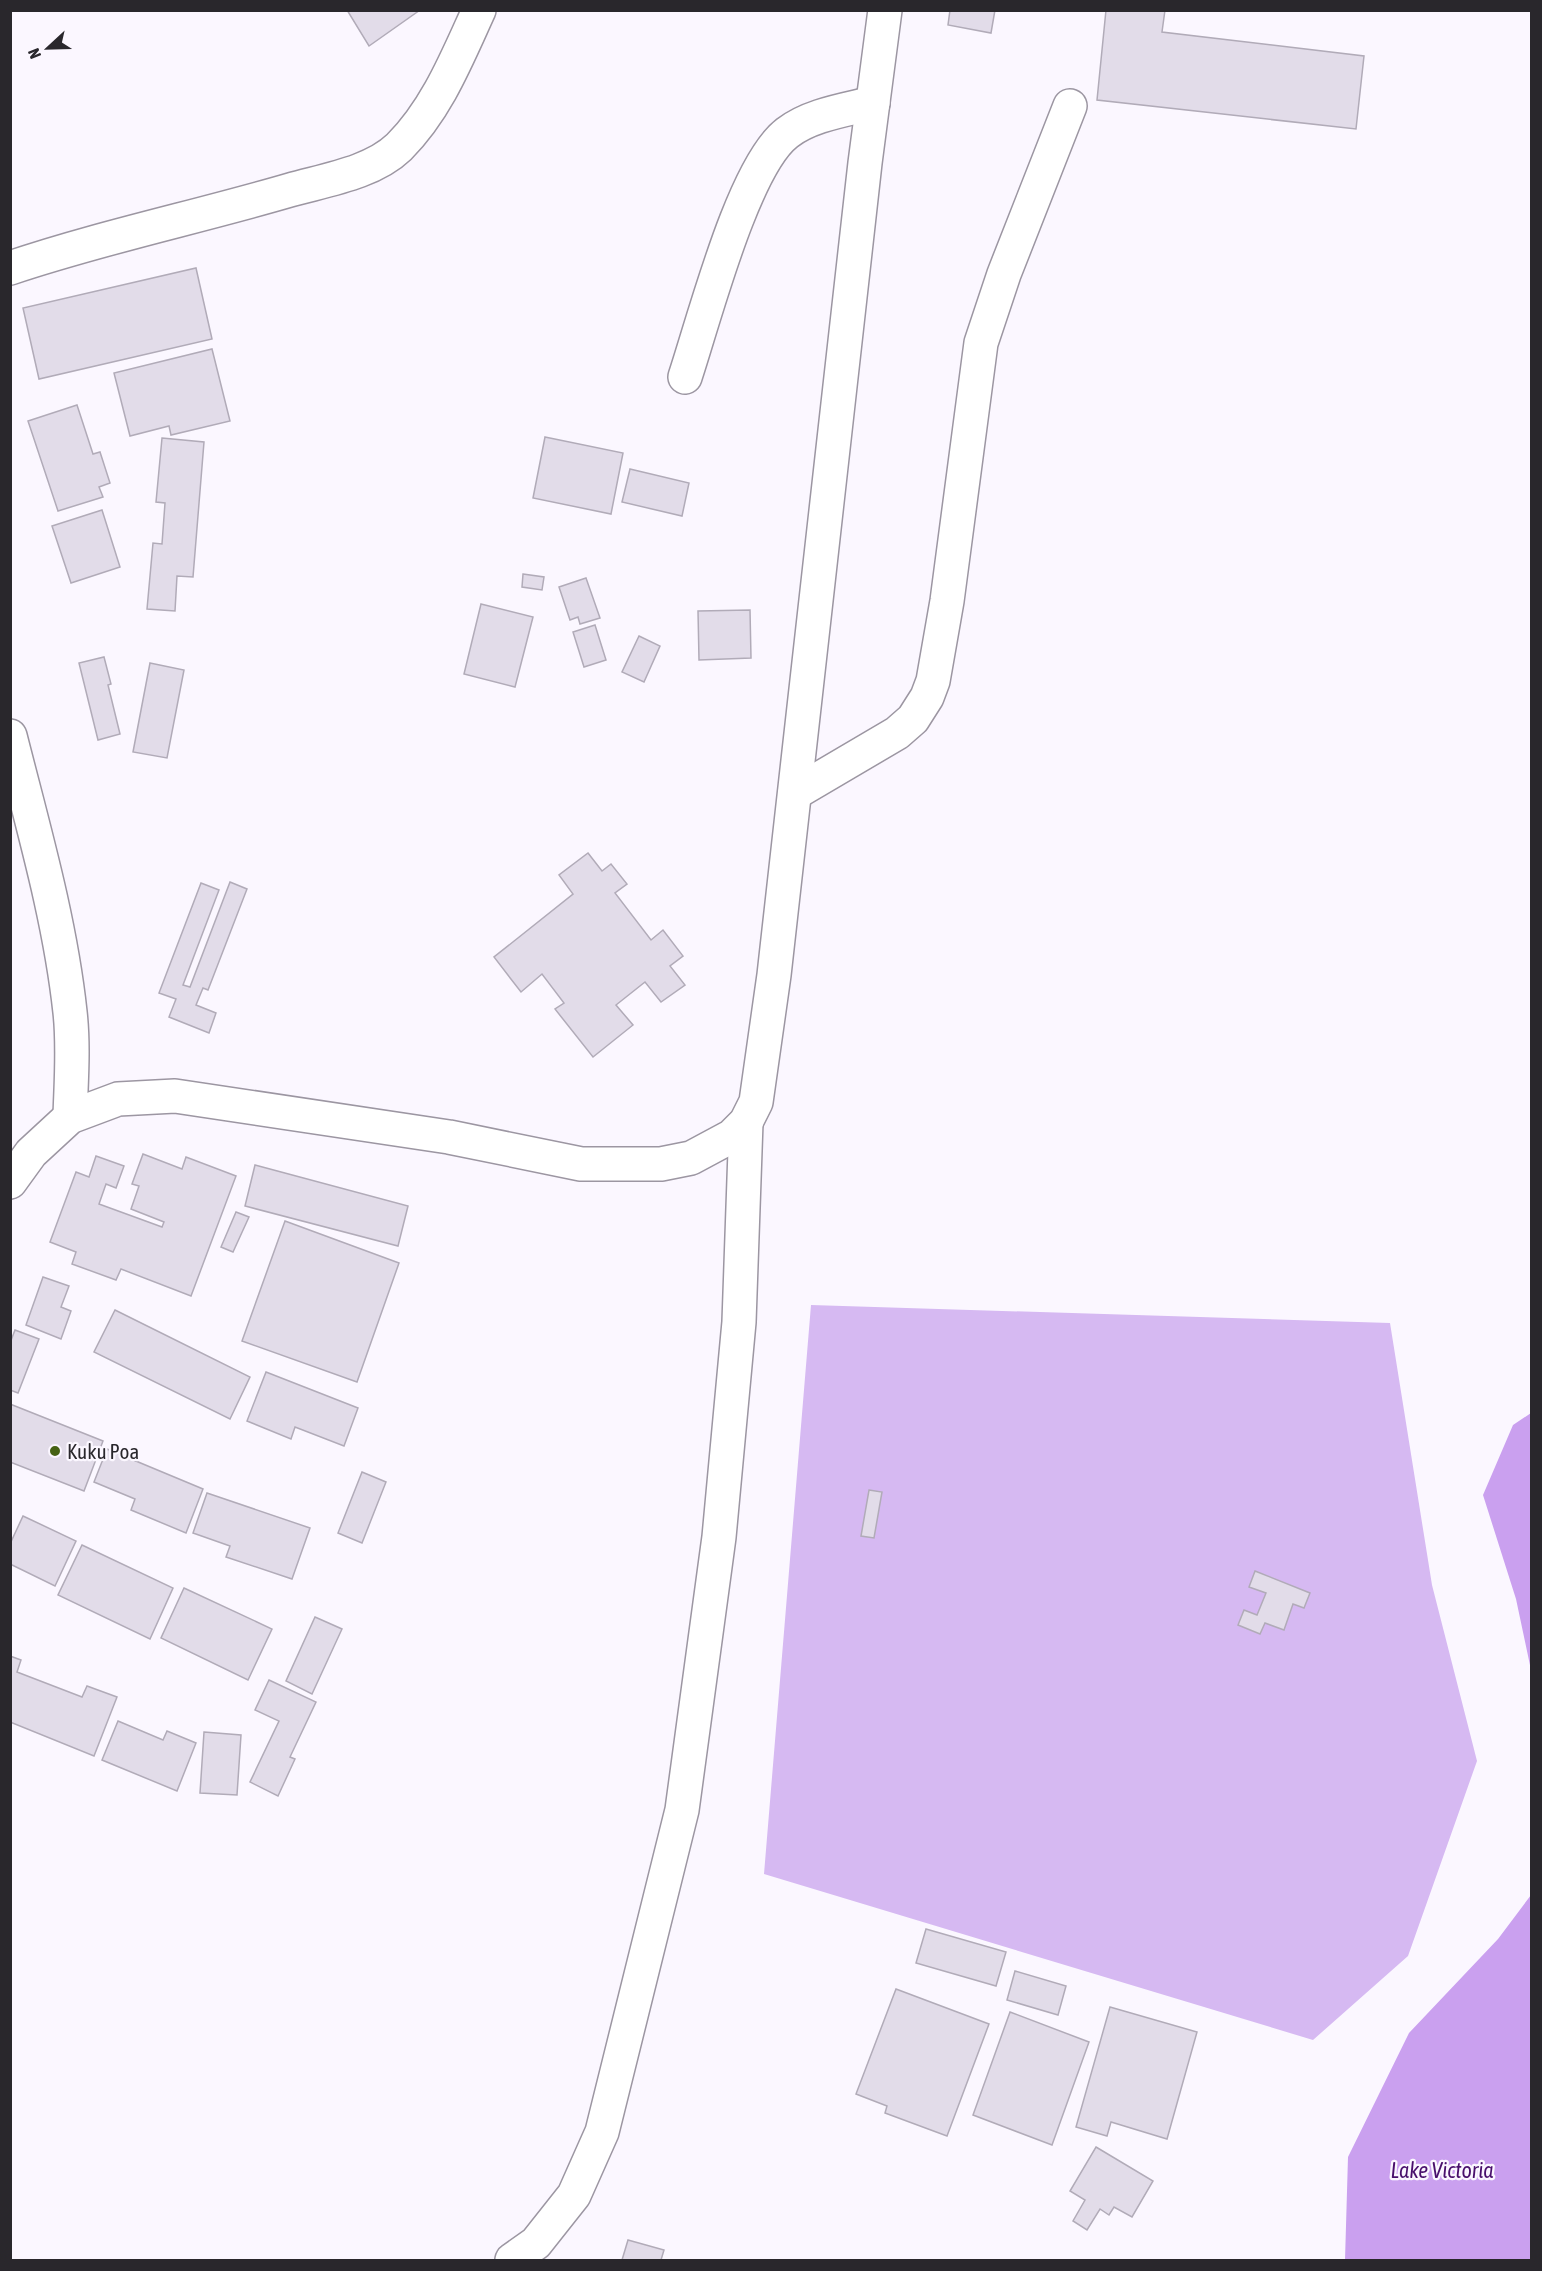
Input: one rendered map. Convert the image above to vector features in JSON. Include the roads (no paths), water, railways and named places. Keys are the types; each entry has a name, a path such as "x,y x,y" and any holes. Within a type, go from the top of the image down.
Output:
{"street":[{"path":"10,268 203,216 367,167 398,148 416,128 437,98 479,10"},
{"path":"10,1182 31,1153 70,1118 118,1099 176,1096 449,1137 581,1164 661,1164 691,1158 722,1143 746,1122 756,1102 774,975 885,10"},
{"path":"685,377 731,238 755,175 772,148 784,135 807,121 873,103"},
{"path":"795,793 897,733 913,719 927,697 933,681 947,601 981,343 1070,106"},
{"path":"10,736 44,872 64,972 71,1032 70,1118"},
{"path":"512,2260 536,2243 574,2195 602,2132 682,1810 719,1537 738,1322 746,1122"}],"water":[{"path":"1531,1413 1531,1670 1516,1599 1483,1495 1513,1425"},
{"name":"Lake Victoria","path":"1531,1895 1531,2260 1345,2260 1348,2157 1409,2033 1498,1939"}],"place":[{"name":"Kuku Poa","path":"55,1451"}]}
